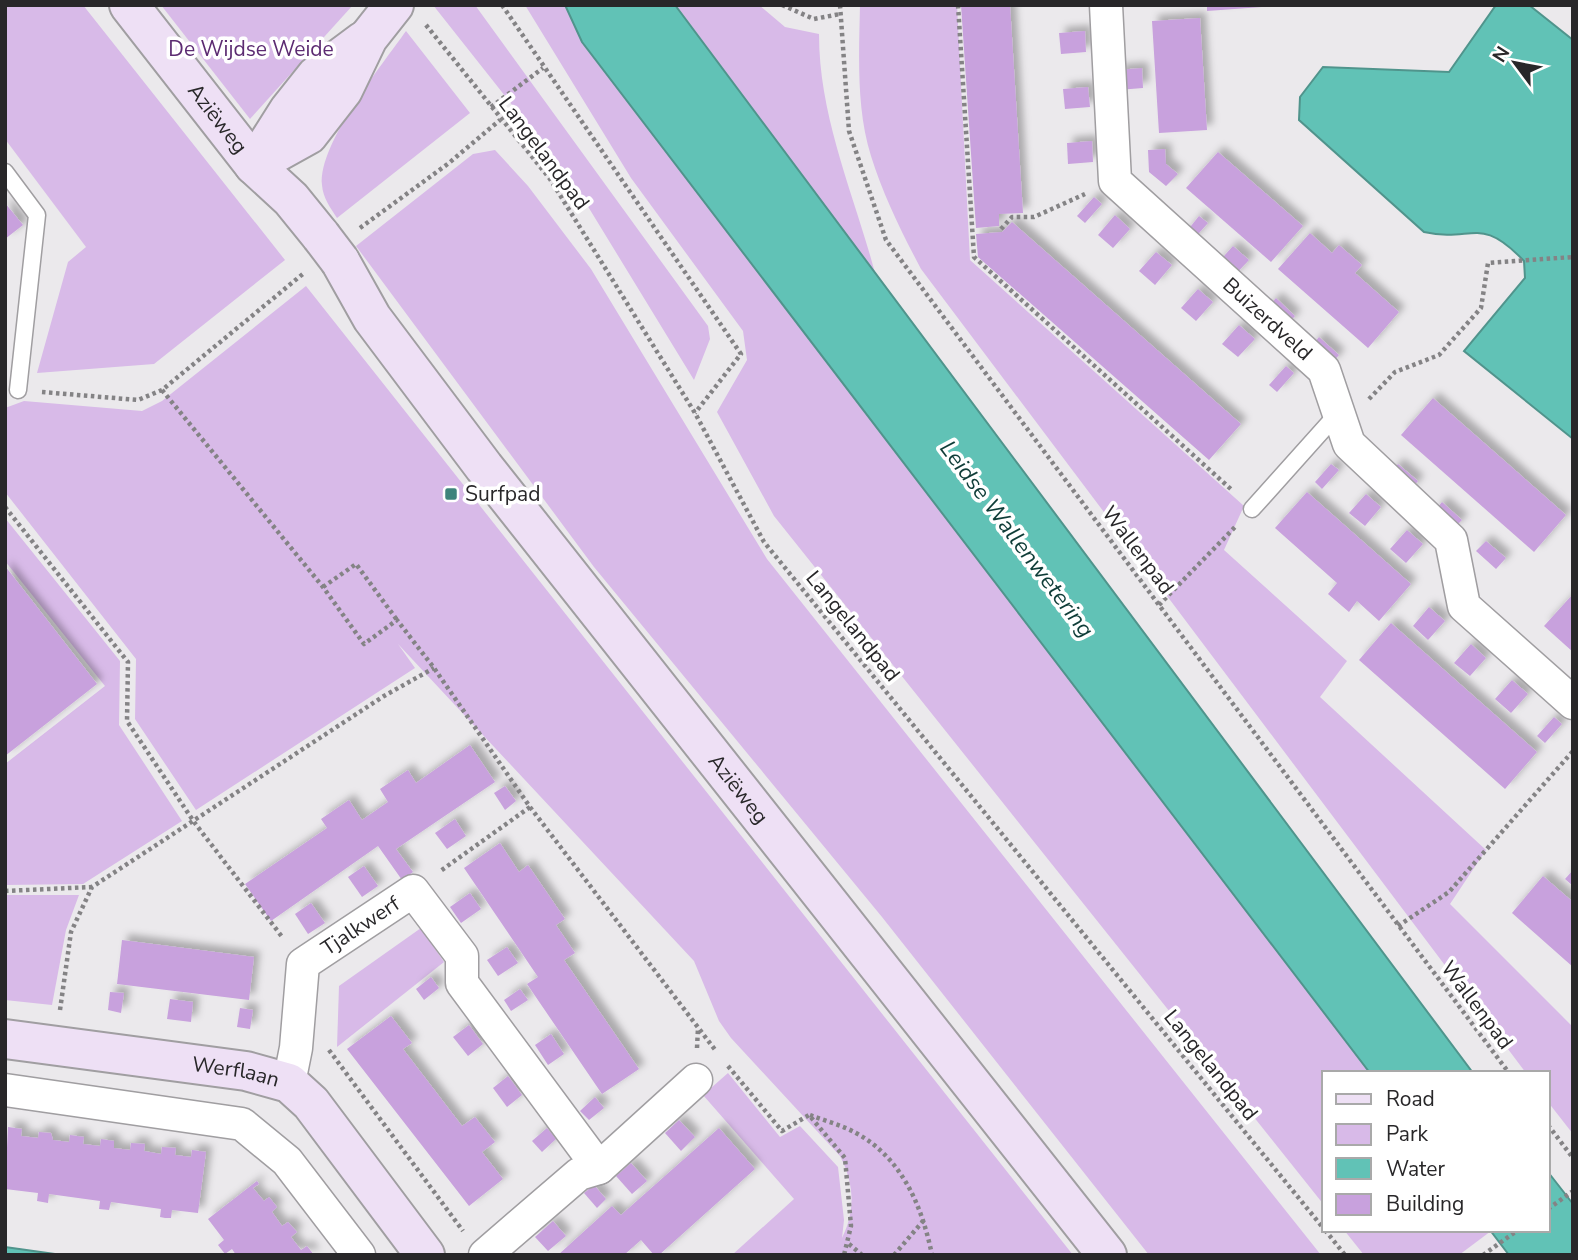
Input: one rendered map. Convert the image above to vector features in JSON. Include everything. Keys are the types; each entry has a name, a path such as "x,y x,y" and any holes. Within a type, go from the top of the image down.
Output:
{"main road":[{"name":"Aziëweg","path":"129,5 254,165 275,216 320,257 372,318 484,467 1107,1255"},
{"path":"254,165 289,110 316,76 406,10"},
{"name":"Werflaan","path":"5,1039 246,1071 293,1066 312,1103 425,1255"}],"street":[{"path":"1106,5 1115,181"},
{"name":"Buizerdveld","path":"1115,181 1324,370 1349,444 1451,540 1464,606 1573,703"},
{"name":"Tjalkwerf","path":"293,1066 303,964 413,891 462,956 462,982 599,1168"},
{"path":"475,1244 579,1174 599,1168 696,1080"},
{"path":"5,1090 242,1124 287,1161 359,1255"}],"lane":[{"path":"5,172 37,215 19,390"},
{"path":"1252,509 1341,421"}],"path":[{"path":"502,5 741,354 695,414"},
{"path":"782,5 814,19 840,14"},
{"name":"Wallenpad","path":"840,5 849,131 886,240 1507,1071"},
{"path":"958,5 974,257 1252,509 1159,605"},
{"name":"Langelandpad","path":"406,10 550,179 695,414 764,541 1322,1226"},
{"path":"491,107 543,68"},
{"path":"1001,229 1012,217 1034,217 1115,181"},
{"path":"1341,421 1395,372 1439,355 1481,308 1488,263 1573,257"},
{"path":"19,390 138,400"},
{"path":"162,390 323,587 365,644 397,620"},
{"path":"5,507 128,662 127,721 194,822 303,964"},
{"path":"323,587 356,564 434,668 530,807 658,976 782,1131 809,1115"},
{"path":"5,891 92,887 384,696 434,668"},
{"path":"1398,926 1449,892 1573,751"},
{"path":"413,891 530,807"},
{"path":"55,1046 72,932 92,887"},
{"path":"293,1066 331,1051 475,1244"},
{"path":"809,1115 857,1133 897,1165 925,1219 932,1255"},
{"path":"809,1115 845,1158 851,1226 849,1244 844,1255"},
{"path":"1550,1128 1573,1158"},
{"path":"1550,1208 1573,1191"},
{"path":"894,1255 925,1219"},
{"name":"Langelandpad","path":"1327,1232 1345,1255"},
{"path":"1483,1255 1515,1232"},
{"path":"849,1244 862,1255"}],"green space":[{"path":"5,5 83,5 285,260 154,364 37,373 68,262 86,247 5,139"},
{"name":"De Wijdse Weide","path":"161,5 353,5 250,119"},
{"path":"433,5 475,5 708,326 710,339 694,380 573,182"},
{"path":"525,5 565,5 583,42 1368,1071 1322,1071 1322,1202 774,516 717,412 747,360 743,331 631,178"},
{"path":"676,5 759,5 785,27 819,34 831,126 875,273"},
{"path":"860,5 957,5 970,260 1244,506 1224,550 1347,661 1320,697 1486,850 1450,904 1573,1027 1573,1134 1550,1105 1550,1071 1524,1071 921,269 887,199 866,138 859,43"},
{"path":"406,31 470,113 337,218 325,198 322,185 323,168 330,148 354,105"},
{"path":"495,150 528,186 591,269 767,559 1321,1255 1149,1255 882,917 594,567 356,246 473,154"},
{"path":"306,286 1073,1255 732,1255 794,1199 703,1095 728,1073 780,1137 800,1126 838,1167 844,1220 842,1238 850,1217 852,1197 840,1156 731,1038 719,1021 694,961 398,644 415,668 196,810 135,719 136,659 5,492 5,408 24,401 142,411 162,401"},
{"path":"5,518 120,661 119,725 182,821 83,884 5,885 5,764 105,686 5,561"},
{"path":"5,895 79,895 66,930 52,1005 5,1000"},
{"path":"421,928 444,962 337,1047 339,986"},
{"path":"1346,1232 1490,1232 1459,1255 1364,1255"}],"water":[{"name":"Leidse Wallenwetering","path":"565,5 675,5 1472,1071 1368,1071 582,42"},
{"path":"1496,5 1529,5 1573,40 1573,439 1464,351 1525,278 1524,261 1509,247 1486,234 1424,232 1299,120 1300,97 1323,67 1449,72"},
{"path":"1550,1175 1573,1204 1573,1255 1509,1255 1492,1232 1550,1232"},
{"path":"5,1247 62,1255 5,1255"}],"building":[{"path":"961,5 1010,5 1023,213 999,214 999,226 976,228"},
{"path":"1207,5 1261,5 1262,7 1207,11"},
{"path":"1200,18 1207,130 1159,133 1152,21"},
{"path":"1085,31 1086,52 1061,54 1059,33"},
{"path":"1142,68 1143,88 1118,90 1117,70"},
{"path":"1088,87 1090,107 1065,109 1063,89"},
{"path":"1092,141 1093,162 1068,164 1067,143"},
{"path":"1165,149 1166,164 1178,174 1166,186 1149,172 1148,150"},
{"path":"1218,152 1303,226 1271,262 1186,188"},
{"path":"1094,197 1102,204 1085,223 1077,216"},
{"path":"5,203 23,225 5,239"},
{"path":"1115,215 1130,229 1113,248 1098,235"},
{"path":"1199,216 1208,223 1191,242 1183,236"},
{"path":"1012,222 1241,424 1209,460 978,257 976,234 1002,232"},
{"path":"1310,233 1332,253 1339,245 1362,265 1355,273 1399,312 1368,348 1278,269"},
{"path":"1233,246 1249,260 1232,278 1216,265"},
{"path":"1156,252 1172,265 1155,285 1139,271"},
{"path":"1198,289 1213,302 1196,321 1181,308"},
{"path":"1276,298 1295,316 1286,326 1266,309"},
{"path":"1239,325 1255,339 1238,357 1222,344"},
{"path":"1319,337 1339,355 1330,365 1310,348"},
{"path":"1286,366 1294,373 1277,392 1269,385"},
{"path":"1433,398 1566,515 1534,552 1401,435"},
{"path":"1331,464 1339,470 1322,489 1315,482"},
{"path":"1398,464 1418,481 1409,492 1389,474"},
{"path":"1307,492 1411,584 1379,621 1357,601 1349,612 1328,594 1337,583 1275,528"},
{"path":"1366,494 1381,507 1365,526 1349,513"},
{"path":"1442,502 1462,520 1452,530 1433,513"},
{"path":"1407,530 1423,544 1406,563 1390,549"},
{"path":"1486,541 1506,558 1496,569 1476,551"},
{"path":"5,566 97,684 5,756"},
{"path":"1573,594 1573,652 1544,626"},
{"path":"1429,607 1445,621 1428,640 1413,626"},
{"path":"1391,623 1537,752 1505,789 1359,660"},
{"path":"1471,644 1486,658 1470,676 1454,663"},
{"path":"1512,680 1528,694 1511,713 1495,699"},
{"path":"1554,717 1562,724 1545,743 1537,736"},
{"path":"470,745 495,782 396,849 413,872 402,880 378,846 271,921 245,884 327,828 321,819 349,800 362,820 388,802 380,789 408,770 416,783"},
{"path":"505,786 516,801 505,810 494,793"},
{"path":"455,819 466,836 447,849 435,833"},
{"path":"500,843 519,872 528,865 565,919 556,925 575,953 564,960 639,1069 602,1094 527,984 538,977 464,868"},
{"path":"364,866 378,886 362,897 348,877"},
{"path":"1573,870 1573,886 1565,879"},
{"path":"1543,876 1573,902 1573,967 1512,913"},
{"path":"470,893 481,909 461,923 450,907"},
{"path":"311,903 325,923 308,934 295,914"},
{"path":"122,940 254,957 249,1000 117,984"},
{"path":"507,947 518,963 498,976 487,960"},
{"path":"431,977 439,988 424,1000 416,989"},
{"path":"520,989 528,1000 511,1011 504,1000"},
{"path":"110,992 124,993 121,1013 108,1010"},
{"path":"170,999 193,1002 191,1022 167,1019"},
{"path":"240,1008 253,1010 250,1029 237,1027"},
{"path":"391,1016 412,1043 403,1049 462,1126 475,1117 495,1142 482,1152 503,1179 469,1206 347,1049"},
{"path":"469,1025 483,1044 468,1056 453,1037"},
{"path":"551,1034 564,1054 548,1065 535,1045"},
{"path":"508,1076 522,1095 507,1107 493,1088"},
{"path":"595,1097 604,1108 589,1120 580,1111"},
{"path":"679,1120 695,1137 681,1151 665,1133"},
{"path":"8,1127 22,1129 21,1136 38,1138 39,1132 51,1133 53,1140 69,1142 70,1135 84,1137 83,1144 100,1146 101,1139 114,1141 114,1148 130,1150 131,1143 145,1144 144,1151 161,1154 162,1147 176,1148 175,1155 191,1157 192,1150 206,1152 198,1213 172,1210 171,1218 165,1218 160,1217 161,1209 111,1202 109,1210 99,1209 100,1201 49,1194 48,1203 37,1201 38,1193 5,1189"},
{"path":"547,1128 556,1139 542,1152 532,1141"},
{"path":"719,1128 755,1169 659,1255 654,1255 641,1240 624,1255 558,1255 612,1206 621,1215"},
{"path":"631,1163 647,1181 632,1194 616,1176"},
{"path":"257,1181 259,1184 253,1188 264,1201 269,1197 277,1207 272,1212 282,1226 288,1222 297,1232 291,1237 301,1250 307,1246 314,1255 236,1255 232,1249 225,1254 218,1245 224,1240 208,1219"},
{"path":"594,1185 606,1199 597,1208 584,1193"},
{"path":"553,1221 566,1236 548,1251 535,1237"}],"place":[{"name":"Surfpad","path":"451,494"}]}
